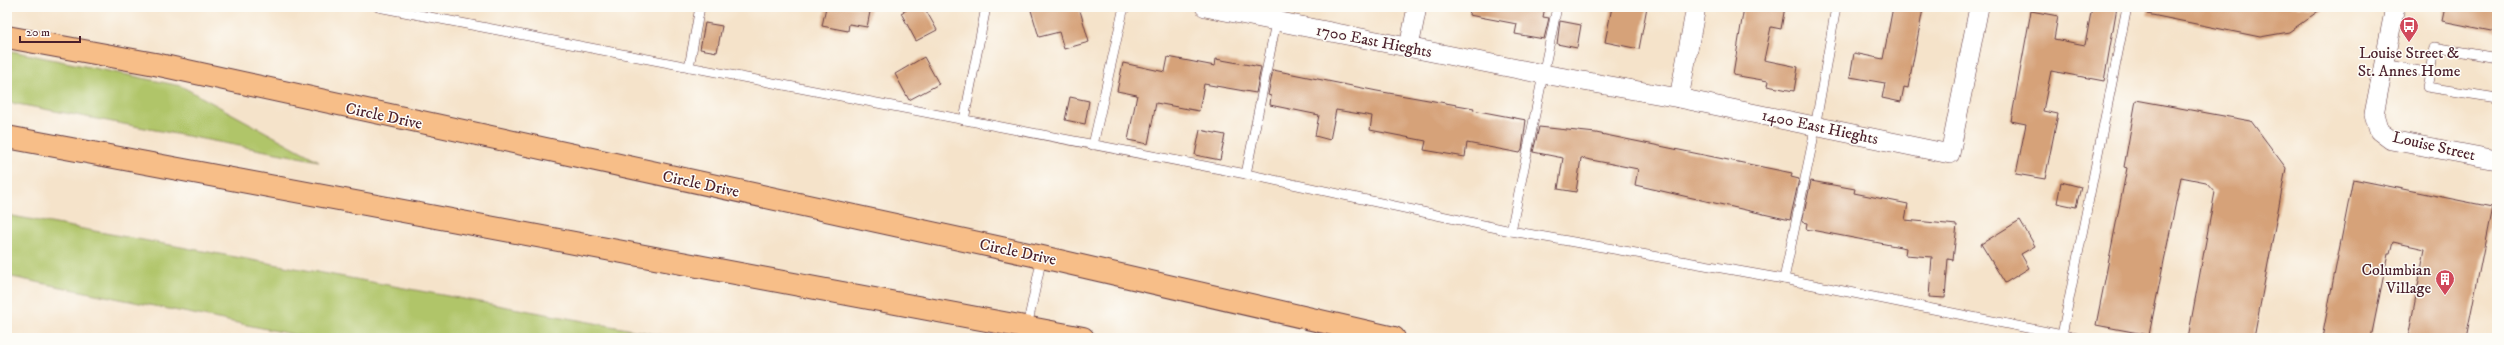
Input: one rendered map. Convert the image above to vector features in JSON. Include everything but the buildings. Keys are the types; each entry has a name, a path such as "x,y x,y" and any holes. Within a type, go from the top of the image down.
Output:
{"highway":[{"path":"7,23 156,64"},
{"name":"Circle Drive","path":"7,37 156,64 1042,258 1394,338"},
{"path":"7,136 124,160 1083,338"},
{"path":"7,146 124,160"}],"street":[{"name":"1700 East Hieghts","path":"1205,7 1277,14 1409,47 1543,74"},
{"path":"1409,47 1417,7"},
{"path":"1679,98 1696,7"},
{"name":"1400 East Hieghts","path":"1543,74 1679,98 1950,154 1979,7"},
{"name":"Louise Street","path":"2395,7 2374,114 2379,131 2391,140 2497,160"}],"lane":[{"path":"378,7 1246,174 1511,231 1784,279 2077,338"},
{"path":"689,67 700,7"},
{"path":"964,120 986,7"},
{"path":"1093,145 1123,11 1126,7"},
{"path":"1511,231 1556,7"},
{"path":"1784,279 1815,126 1836,7"},
{"path":"2062,335 2127,7"},
{"path":"1246,174 1277,14"},
{"path":"2497,58 2434,47 2427,87 2497,98"},
{"path":"2384,64 2430,73"},
{"path":"1027,327 1042,258"}],"green space":[{"path":"7,50 181,86 319,161 7,102"},
{"path":"7,215 676,338 311,338 7,276"}],"place":[{"name":"Louise Street & St. Annes Home","path":"2409,43"},
{"name":"Columbian Village","path":"2445,296"}]}
